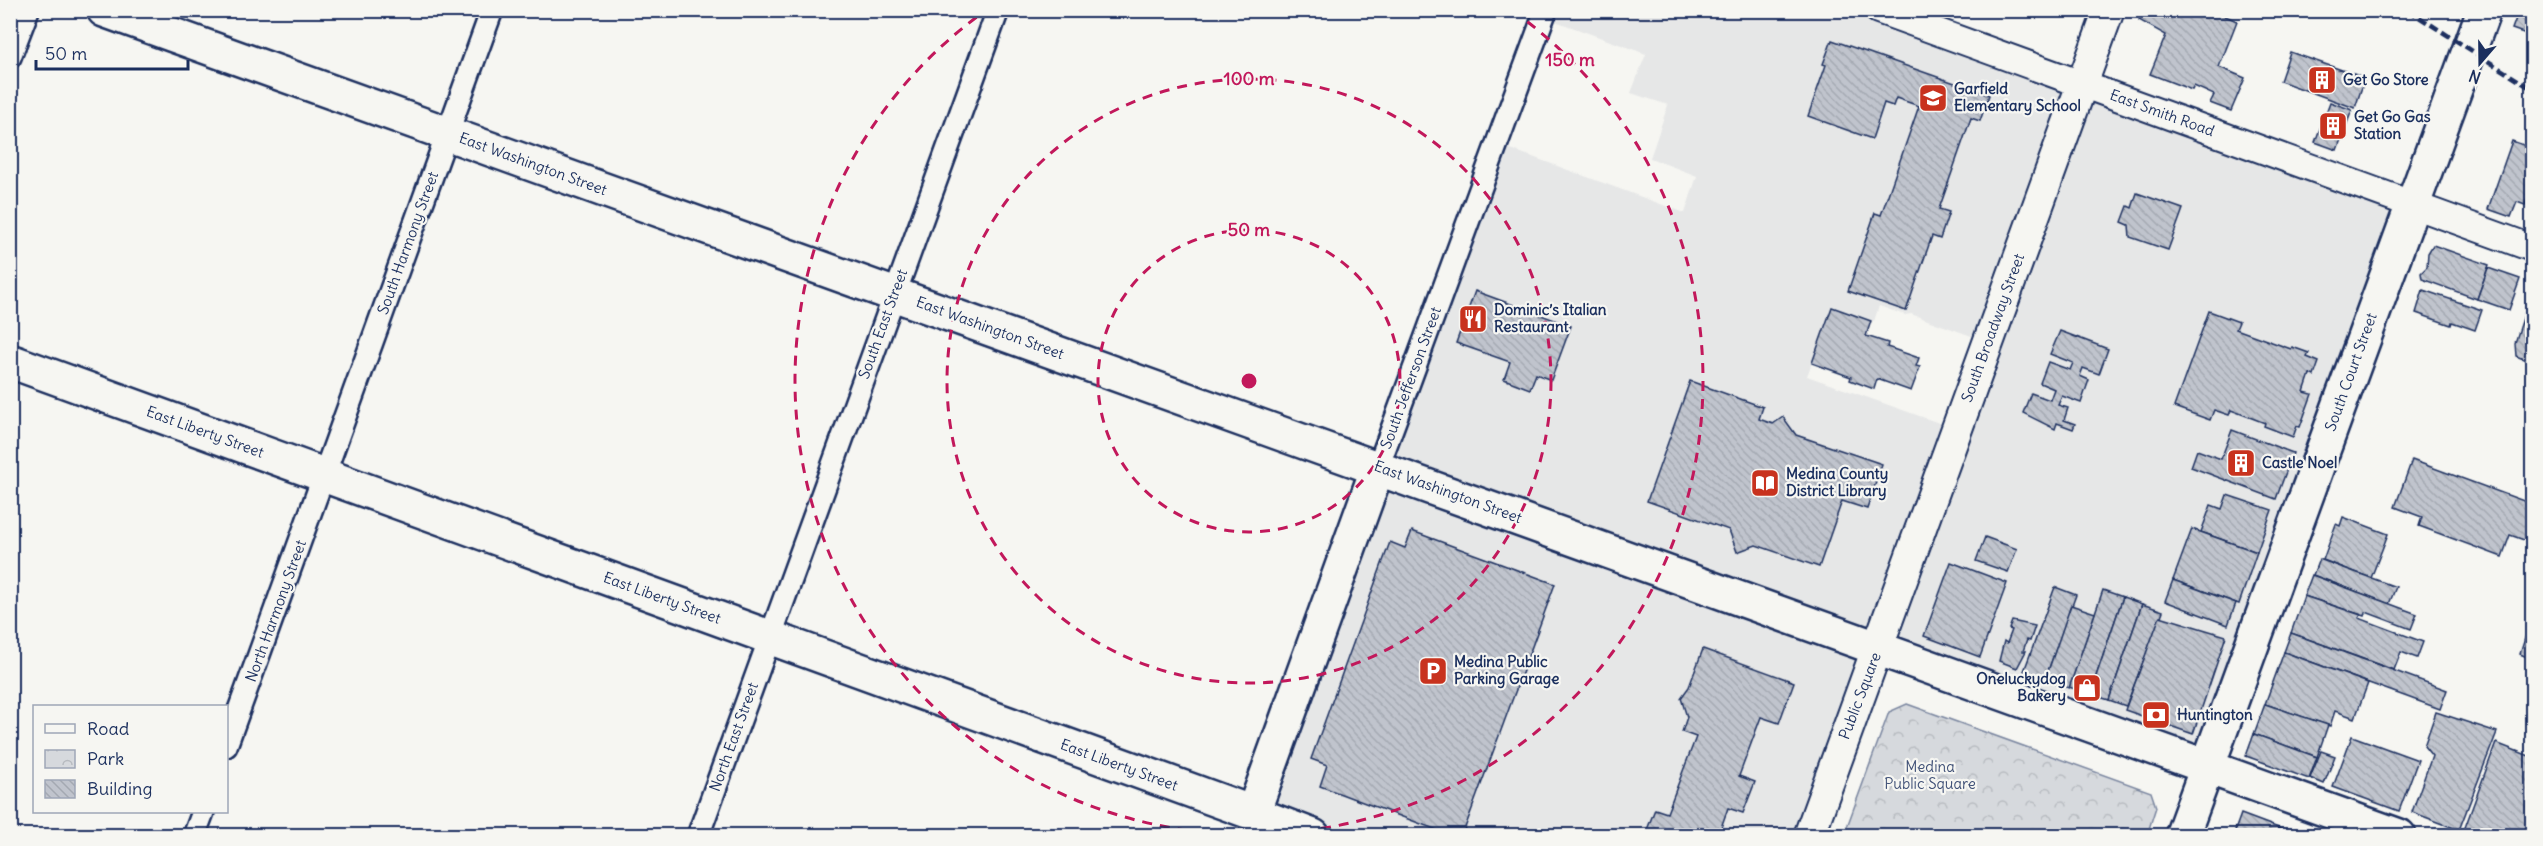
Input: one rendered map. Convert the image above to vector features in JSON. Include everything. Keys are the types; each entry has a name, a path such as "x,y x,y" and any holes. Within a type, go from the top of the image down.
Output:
{"main road":[{"name":"East Washington Street","path":"104,10 1877,646"},
{"name":"South Broadway Street","path":"1877,646 2109,10"},
{"name":"South Court Street","path":"2182,836 2484,10"},
{"name":"East Liberty Street","path":"10,361 1313,836"},
{"name":"South Jefferson Street","path":"1253,813 1378,467"},
{"name":"Public Square","path":"1809,836 1877,646 2399,836"}],"street":[{"path":"10,57 28,10"},
{"name":"South Harmony Street","path":"325,476 492,10"},
{"name":"South East Street","path":"770,638 998,10"},
{"name":"South Jefferson Street","path":"1378,467 1546,10"},
{"name":"East Smith Road","path":"1878,10 2532,248"},
{"name":"North Harmony Street","path":"228,741 325,476"},
{"name":"North East Street","path":"698,836 770,638"},
{"path":"194,836 203,813"}],"shaded area":[{"path":"1546,11 1878,11 2412,204 2207,767 1877,646 1809,835 1313,836 1253,813 1497,144 1685,213 1697,176 1650,158 1668,105 1631,93 1646,54 1544,17","holes":["1879,306 1905,315 1911,314 1988,342 1956,429 1807,376 1832,308 1874,321"]}],"green space":[{"name":"Medina Public Square","path":"1907,704 2151,792 2156,807 2147,835 1844,835 1889,712"}],"building":[{"path":"2143,10 2211,10 2237,21 2219,67 2245,78 2231,111 2210,103 2214,95 2194,86 2192,90 2150,74 2166,35 2139,20"},
{"path":"2519,10 2532,10 2532,36 2512,29"},
{"path":"1832,40 1989,95 1980,121 1971,118 1939,209 1949,212 1940,239 1932,236 1906,311 1848,291 1875,213 1881,215 1919,106 1896,98 1893,106 1884,103 1872,139 1808,116 1826,65 1823,64"},
{"name":"Get Go Store","path":"2290,52 2365,78 2355,108 2280,81"},
{"name":"Get Go Gas Station","path":"2330,102 2352,110 2337,150 2315,142"},
{"path":"2512,141 2532,148 2530,168 2532,169 2532,184 2525,205 2517,202 2511,217 2488,209"},
{"path":"2137,193 2183,209 2168,250 2130,237 2129,225 2122,222 2128,206 2132,208"},
{"path":"2433,245 2489,265 2477,299 2422,279 2421,273 2427,267 2428,253"},
{"path":"2488,268 2520,279 2509,310 2477,299"},
{"path":"2423,290 2482,310 2475,330 2452,322 2451,325 2416,313"},
{"path":"2532,290 2531,362 2516,356 2515,343"},
{"path":"1475,291 1571,326 1551,380 1536,374 1530,389 1504,379 1510,362 1456,343"},
{"path":"1832,307 1871,321 1866,336 1888,343 1887,347 1919,358 1916,366 1920,367 1911,391 1877,379 1874,389 1850,380 1851,377 1812,363"},
{"path":"2209,311 2239,322 2236,329 2291,349 2292,347 2309,353 2307,357 2319,362 2314,376 2310,374 2304,392 2312,394 2300,427 2297,426 2293,437 2231,410 2229,415 2214,410 2210,420 2174,407"},
{"path":"2060,331 2108,349 2099,374 2083,368 2080,376 2089,380 2081,403 2062,396 2058,405 2068,408 2064,420 2075,424 2073,429 2057,423 2055,429 2023,413 2031,393 2050,400 2054,389 2040,383 2048,362 2070,370 2073,363 2050,354"},
{"name":"Medina County District Library","path":"1690,381 1763,407 1759,419 1773,424 1783,417 1796,435 1882,464 1867,509 1842,501 1819,567 1756,545 1737,552 1729,530 1647,501"},
{"name":"Castle Noel","path":"2232,430 2293,453 2276,499 2191,467 2197,450 2221,459"},
{"path":"2412,460 2532,504 2532,526 2527,541 2510,535 2502,557 2419,526 2422,517 2395,507"},
{"path":"2227,495 2272,510 2257,552 2201,532 2211,505 2222,509"},
{"path":"2343,517 2388,534 2371,578 2323,560 2336,524 2340,526"},
{"path":"2192,529 2257,552 2239,604 2173,580"},
{"name":"Medina Public Parking Garage","path":"1412,531 1555,584 1462,836 1453,836 1320,786 1327,765 1311,759 1390,542 1405,548"},
{"path":"1985,537 2017,549 2008,572 1976,561"},
{"path":"2319,559 2396,587 2389,604 2313,575"},
{"path":"1951,562 2007,583 1980,657 1924,636"},
{"path":"2312,575 2417,614 2411,629 2366,612 2365,616 2304,596"},
{"path":"2173,580 2236,603 2228,625 2165,601"},
{"path":"2055,587 2076,595 2045,679 2024,671"},
{"path":"2103,590 2123,597 2090,694 2069,687"},
{"path":"2304,596 2361,615 2359,618 2423,642 2417,658 2401,652 2394,670 2291,633"},
{"path":"2123,597 2142,604 2109,700 2090,694"},
{"path":"2142,604 2163,611 2126,706 2109,700"},
{"path":"2071,605 2095,613 2069,688 2045,680"},
{"path":"2160,616 2226,636 2193,734 2125,710"},
{"path":"2012,621 2035,626 2030,641 2027,640 2023,651 2026,651 2017,668 1999,661 2004,641 2007,643 2012,630 2009,629"},
{"path":"2527,632 2532,634 2532,659 2520,654"},
{"path":"2291,633 2447,690 2440,709 2284,652"},
{"path":"1703,649 1794,682 1779,723 1761,717 1739,776 1755,782 1743,813 1728,808 1718,836 1656,836 1647,830 1655,809 1667,813 1696,737 1682,732 1687,717 1681,698 1689,687"},
{"path":"2284,652 2368,683 2355,718 2335,711 2330,726 2265,704"},
{"path":"2265,704 2328,725 2317,757 2254,734"},
{"path":"2436,712 2497,732 2459,830 2412,812 2432,756 2424,746"},
{"path":"2254,734 2317,757 2309,779 2246,756"},
{"path":"2352,736 2418,760 2399,811 2333,787"},
{"path":"2496,743 2532,757 2532,808 2523,836 2471,836 2463,833"},
{"path":"2321,751 2335,756 2324,784 2310,778"},
{"path":"2241,814 2300,836 2233,836"},
{"path":"1038,827 1062,836 1035,836"}],"railway":[{"path":"2408,10 2532,89"}],"place":[{"name":"Get Go Store","path":"2322,80"},
{"name":"Garfield Elementary School","path":"1933,98"},
{"name":"Get Go Gas Station","path":"2333,126"},
{"name":"Dominic’s Italian Restaurant","path":"1473,319"},
{"name":"Castle Noel","path":"2241,463"},
{"name":"Medina County District Library","path":"1765,483"},
{"name":"Medina Public Parking Garage","path":"1433,671"},
{"name":"Oneluckydog Bakery","path":"2087,688"},
{"name":"Huntington","path":"2156,715"}]}
